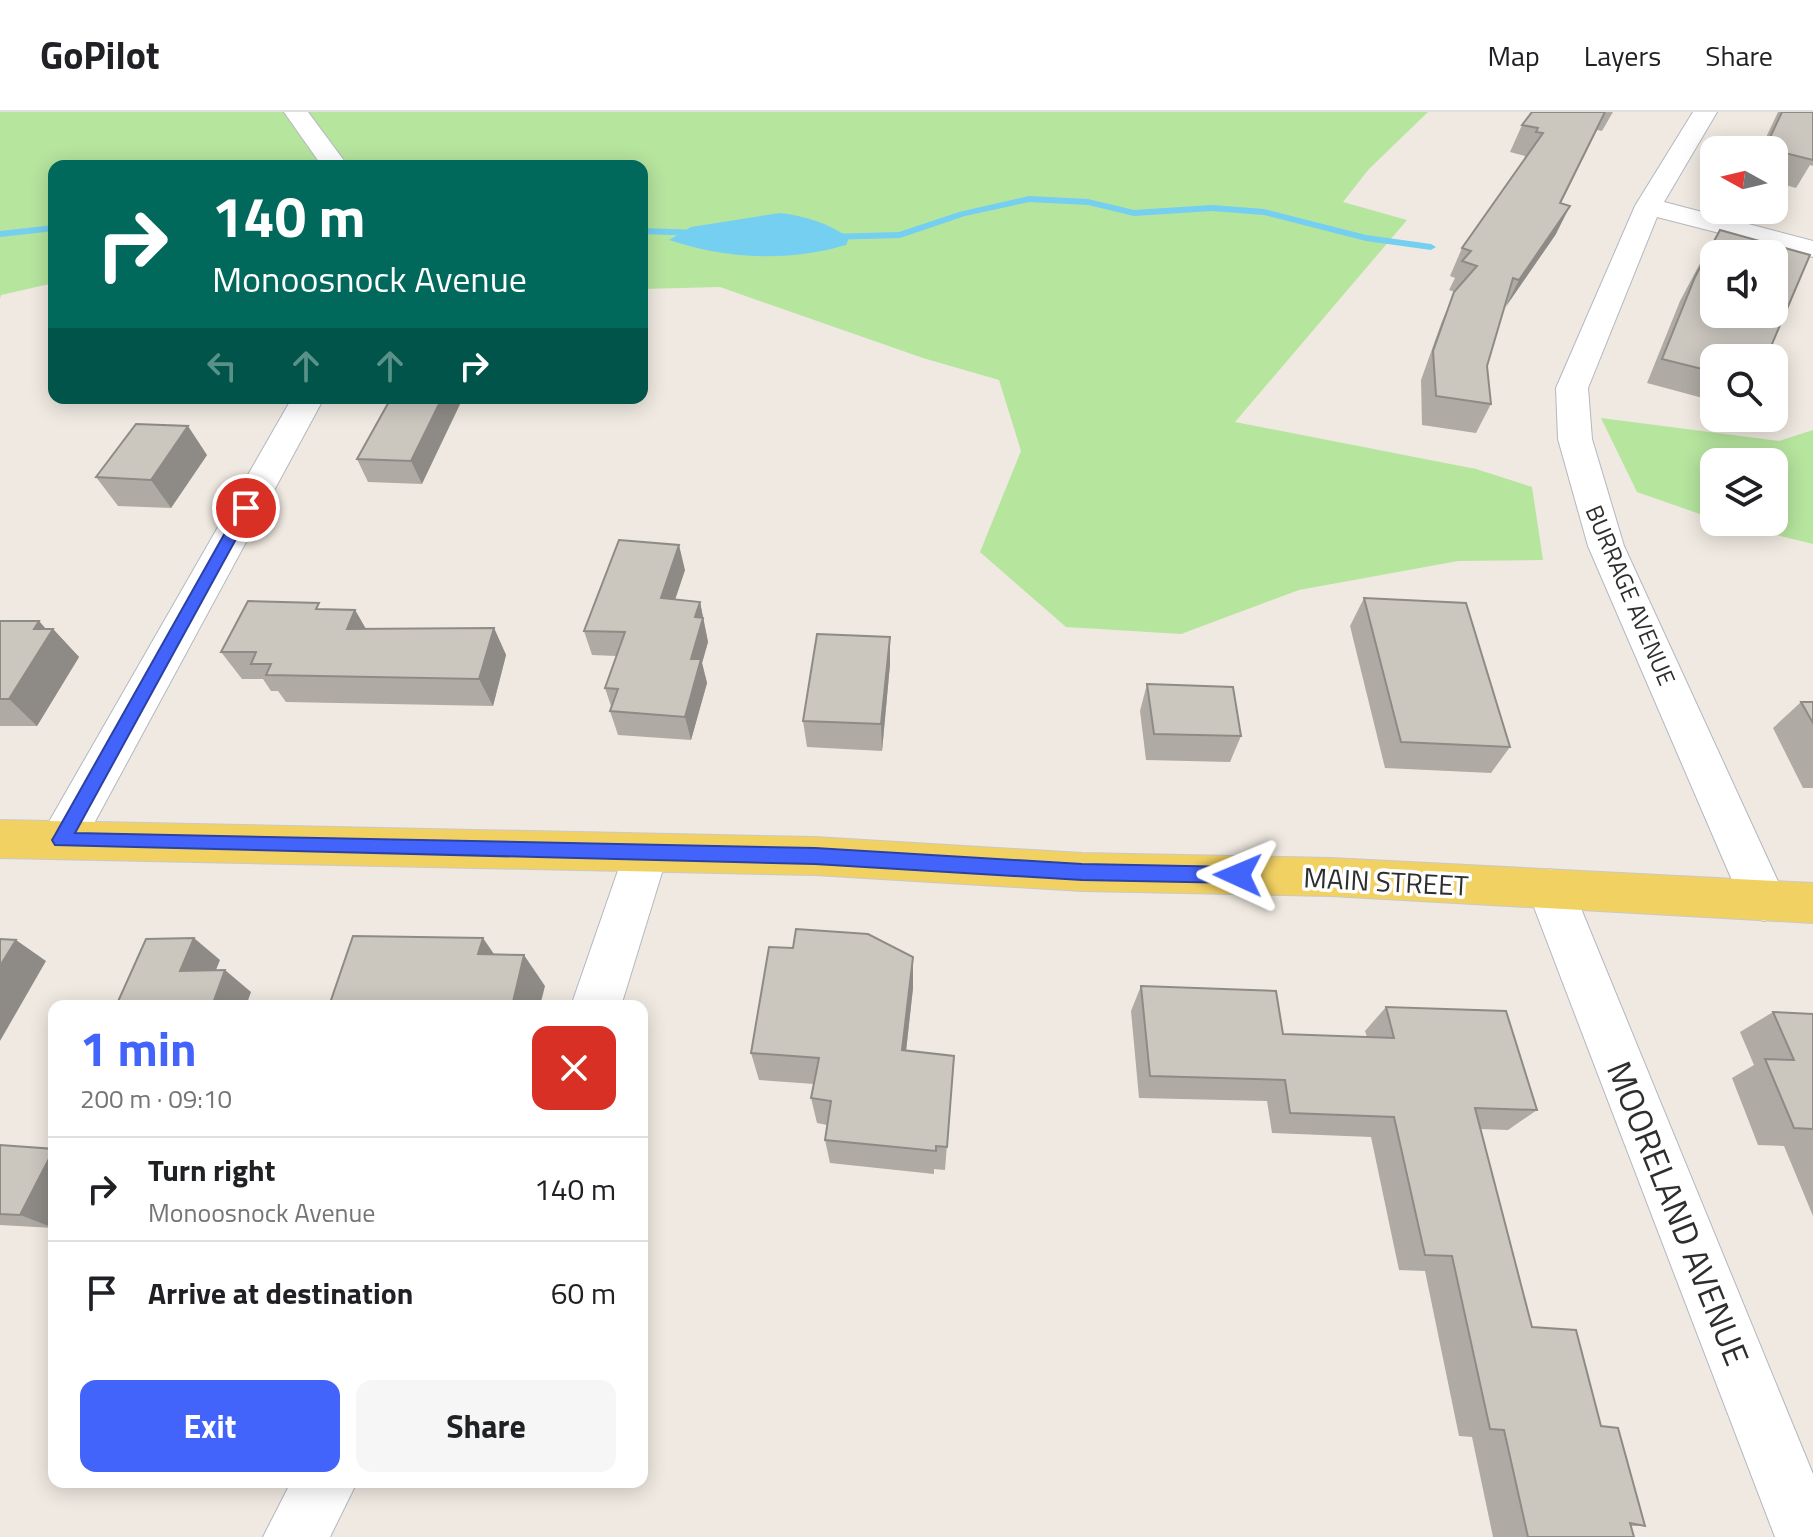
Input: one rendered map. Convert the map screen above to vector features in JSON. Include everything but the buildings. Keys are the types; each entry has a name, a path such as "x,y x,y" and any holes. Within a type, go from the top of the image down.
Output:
{"main road":[{"name":"MAIN STREET","path":"0,839 815,856 1082,872 1331,877 1813,903"}],"street":[{"path":"296,112 331,160"},
{"name":"BURRAGE AVENUE","path":"1705,112 1648,206 1572,388 1575,439 1606,546 1764,901"},
{"path":"1648,206 1813,249"},
{"path":"62,840 305,404"},
{"path":"598,1000 646,853"},
{"name":"MOORELAND AVENUE","path":"1550,889 1807,1537"},
{"path":"295,1537 323,1488"}],"green space":[{"path":"0,112 1428,112 1368,170 1343,202 1407,220 1235,422 1476,469 1532,487 1543,560 1458,561 1299,590 1181,634 1066,627 980,552 1021,451 999,380 923,358 720,287 648,289 648,160 48,160 48,284 1,295 0,299"},
{"path":"1601,418 1779,441 1813,430 1813,544 1780,536 1788,536 1788,448 1700,448 1700,514 1637,492"}],"water":[{"path":"780,213 816,221 849,238 846,245 779,256 712,251 669,240 691,227"}],"waterway":[{"path":"828,237 900,235 962,214 1029,199 1088,202 1134,213 1212,208 1264,212 1366,238 1431,247"},
{"path":"0,234 48,229"},
{"path":"648,231 700,233"}],"route":[{"path":"246,508 62,840 815,856 1082,872 1238,875"}]}
